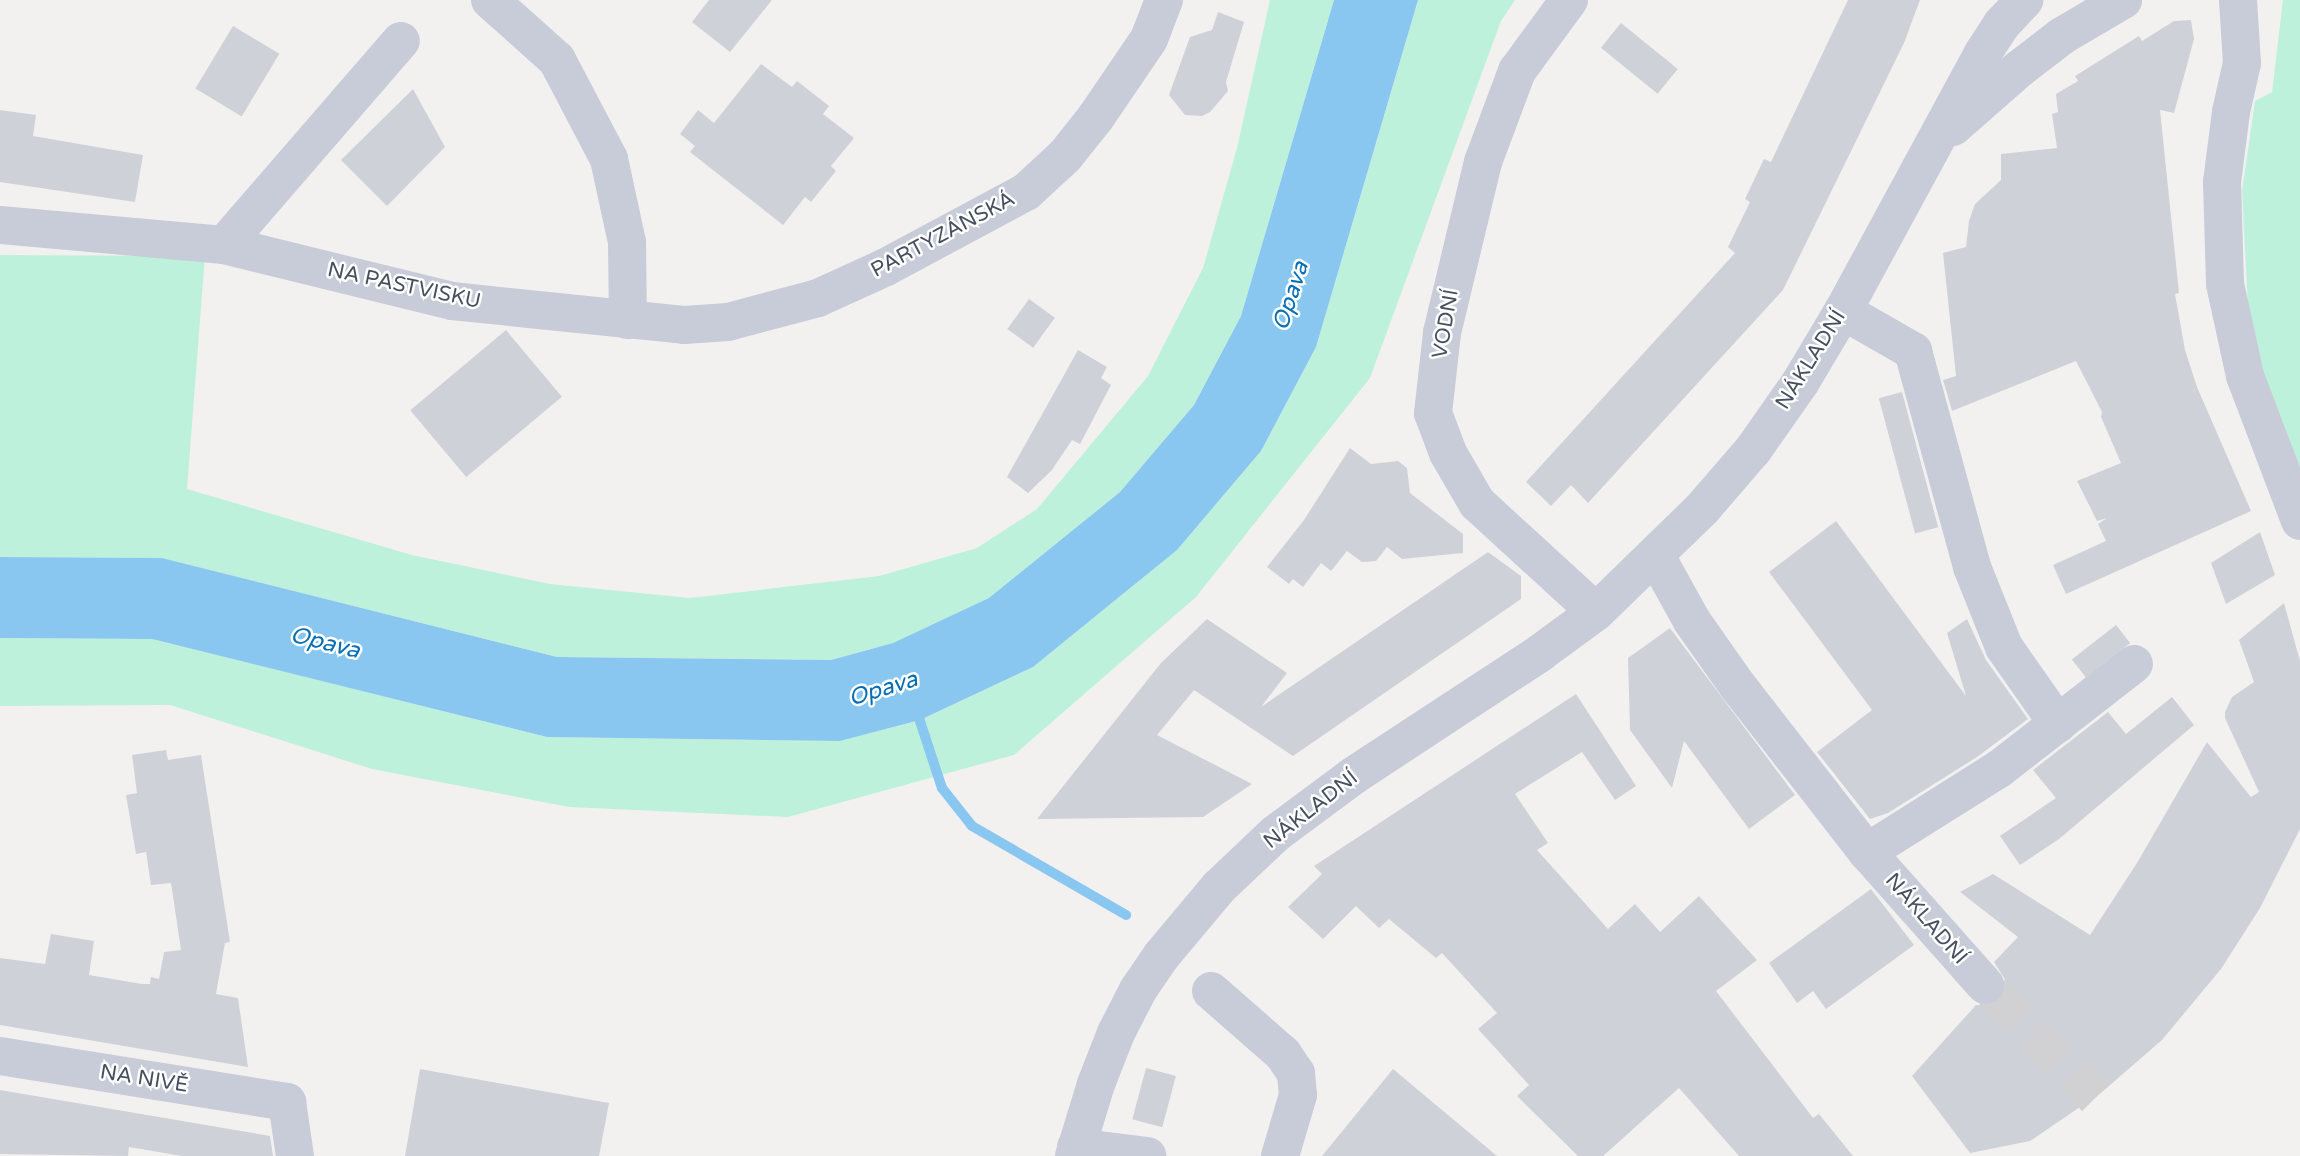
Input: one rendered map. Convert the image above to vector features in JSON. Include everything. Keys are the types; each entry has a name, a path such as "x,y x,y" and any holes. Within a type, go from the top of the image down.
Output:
{"street":[{"path":"490,0 557,60 609,159 626,242 628,320"},
{"name":"PARTYZÁNSKÁ","path":"628,320 684,325 728,322 818,298 886,267 1026,192 1065,156 1096,117 1149,39 1164,0"},
{"name":"VODNÍ","path":"1569,0 1517,71 1483,162 1442,333 1433,413 1448,453 1476,503 1596,612"},
{"name":"NÁKLADNÍ","path":"1075,1151 1116,1033 1139,990 1162,955 1219,887 1275,834 1353,776 1540,653 1596,612 1702,509 1753,450 1800,383 1843,311 1983,52 2002,24 2024,0"},
{"name":"NÁKLADNÍ","path":"1935,142 2018,69 2062,36 2123,0"},
{"path":"2238,0 2242,63 2231,112 2222,182 2225,284 2245,376 2300,521"},
{"path":"224,245 401,41"},
{"name":"NA PASTVISKU","path":"0,225 224,245 452,301 628,320"},
{"path":"1843,311 1913,351 1972,567 2004,647 2057,724"},
{"name":"NÁKLADNÍ","path":"1656,556 1692,621 1737,685 1867,852 1985,985"},
{"name":"NÁKLADNÍ","path":"1867,852 1999,769 2134,664"},
{"path":"1211,991 1283,1054 1296,1073 1298,1095 1280,1156"},
{"name":"NA NIVĚ","path":"0,1056 287,1102 295,1156"},
{"path":"1075,1151 1147,1156"}],"green space":[{"path":"1270,0 1334,0 1241,316 1194,405 1120,492 990,598 893,643 831,660 557,657 162,558 0,557 0,255 205,256 187,489 412,555 550,584 690,598 879,576 977,548 1037,509 1148,376 1203,268 1237,148"},
{"path":"1418,0 1515,0 1501,21 1370,378 1196,597 1014,755 788,817 569,807 372,769 170,705 0,706 0,638 152,639 547,737 840,741 920,720 1033,667 1177,550 1261,451 1316,347"},
{"path":"2283,0 2300,0 2300,484 2272,417 2248,307 2242,191 2255,101 2272,92"}],"water":[{"name":"Opava","path":"1334,0 1418,0 1316,347 1261,451 1177,550 1033,667 920,720 840,741 547,737 152,639 0,638 0,557 162,558 557,657 831,660 893,643 989,598 1120,492 1194,405 1241,316"}],"building":[{"path":"709,0 772,0 730,52 692,22"},
{"path":"1848,0 1920,0 1904,43 1783,290 1588,503 1571,485 1551,506 1526,482 1735,253 1728,247 1750,202 1745,199 1764,159 1771,162"},
{"path":"1218,12 1244,22 1226,82 1228,91 1210,112 1202,116 1185,115 1169,95 1190,37 1212,30"},
{"path":"2191,20 2194,39 2174,113 2160,110 2179,293 2175,294 2185,350 2197,387 2251,511 2066,594 2053,565 2106,541 2098,524 2107,518 2097,521 2077,481 2121,463 2101,417 2102,412 2076,361 1952,411 1943,380 1956,376 1943,253 1966,247 1969,221 1975,204 2001,180 2001,154 2057,148 2052,114 2058,112 2056,94 2078,81 2075,76 2139,36 2142,41 2174,21"},
{"path":"1621,23 1678,69 1658,94 1601,48"},
{"path":"233,26 279,54 242,116 195,89"},
{"path":"761,64 792,87 797,81 829,106 823,114 854,138 831,166 836,171 811,202 805,197 783,225 690,152 695,146 680,134 698,110 714,123"},
{"path":"413,89 445,147 387,206 341,160"},
{"path":"0,110 36,115 33,136 143,155 135,202 0,182"},
{"path":"1029,299 1055,318 1033,348 1007,329"},
{"path":"506,330 562,397 466,477 410,410"},
{"path":"1078,350 1107,367 1101,378 1111,385 1080,444 1072,440 1052,470 1028,493 1007,477"},
{"path":"1902,392 1938,527 1915,533 1879,398"},
{"path":"1350,448 1371,464 1398,461 1407,468 1410,493 1463,534 1463,553 1402,559 1387,547 1376,561 1362,562 1347,551 1331,571 1321,563 1303,587 1293,579 1289,584 1267,567 1304,520"},
{"path":"1836,521 1966,696 1947,633 1967,619 1986,660 2028,719 1977,757 1888,813 1870,819 1817,752 1872,710 1769,572"},
{"path":"2260,532 2275,575 2226,604 2211,563"},
{"path":"1488,552 1521,576 1521,599 1293,756 1194,690 1157,735 1252,784 1203,817 1037,819 1161,663 1207,619 1287,673 1261,707"},
{"path":"2284,603 2300,661 2300,829 2260,908 2221,969 2162,1040 2102,1092 2030,1141 1970,1153 1912,1076 1976,1005 1989,1006 2000,1001 2006,991 2006,981 1994,962 2018,937 1960,892 1993,874 2090,935 2137,863 2207,742 2251,797 2259,792 2225,718 2225,712 2232,697 2254,682 2239,640"},
{"path":"2116,625 2130,643 2086,678 2072,659"},
{"path":"1670,628 1795,795 1749,829 1684,741 1672,788 1630,730 1628,658"},
{"path":"1576,694 1636,786 1615,800 1582,752 1515,794 1548,843 1537,850 1608,929 1635,904 1660,932 1699,896 1757,960 1716,991 1813,1118 1819,1114 1853,1156 1739,1156 1679,1088 1603,1156 1578,1156 1517,1096 1529,1085 1478,1029 1497,1013 1442,953 1436,958 1389,919 1379,928 1356,906 1323,939 1288,907 1322,874 1314,866"},
{"path":"2172,697 2194,725 2059,839 2020,865 2000,836 2056,798 2033,770 2108,712 2126,734"},
{"path":"166,750 168,760 201,755 230,942 225,943 216,994 238,998 248,1067 0,1025 0,958 45,964 51,934 94,941 89,975 142,984 150,984 151,977 159,979 164,952 181,950 171,883 151,885 146,852 136,854 126,795 137,793 132,755"},
{"path":"1871,889 1914,945 1826,1009 1813,991 1797,1003 1769,963"},
{"path":"1146,1068 1176,1076 1162,1127 1132,1119"},
{"path":"420,1069 609,1103 599,1156 405,1156"},
{"path":"1393,1069 1497,1156 1322,1156"},
{"path":"0,1090 270,1136 273,1156 182,1156 129,1147 128,1156 0,1154"}],"waterway":[{"path":"916,709 942,788 972,826 1126,915"}],"tunnel":[{"path":"1992,992 2096,1098"}]}
